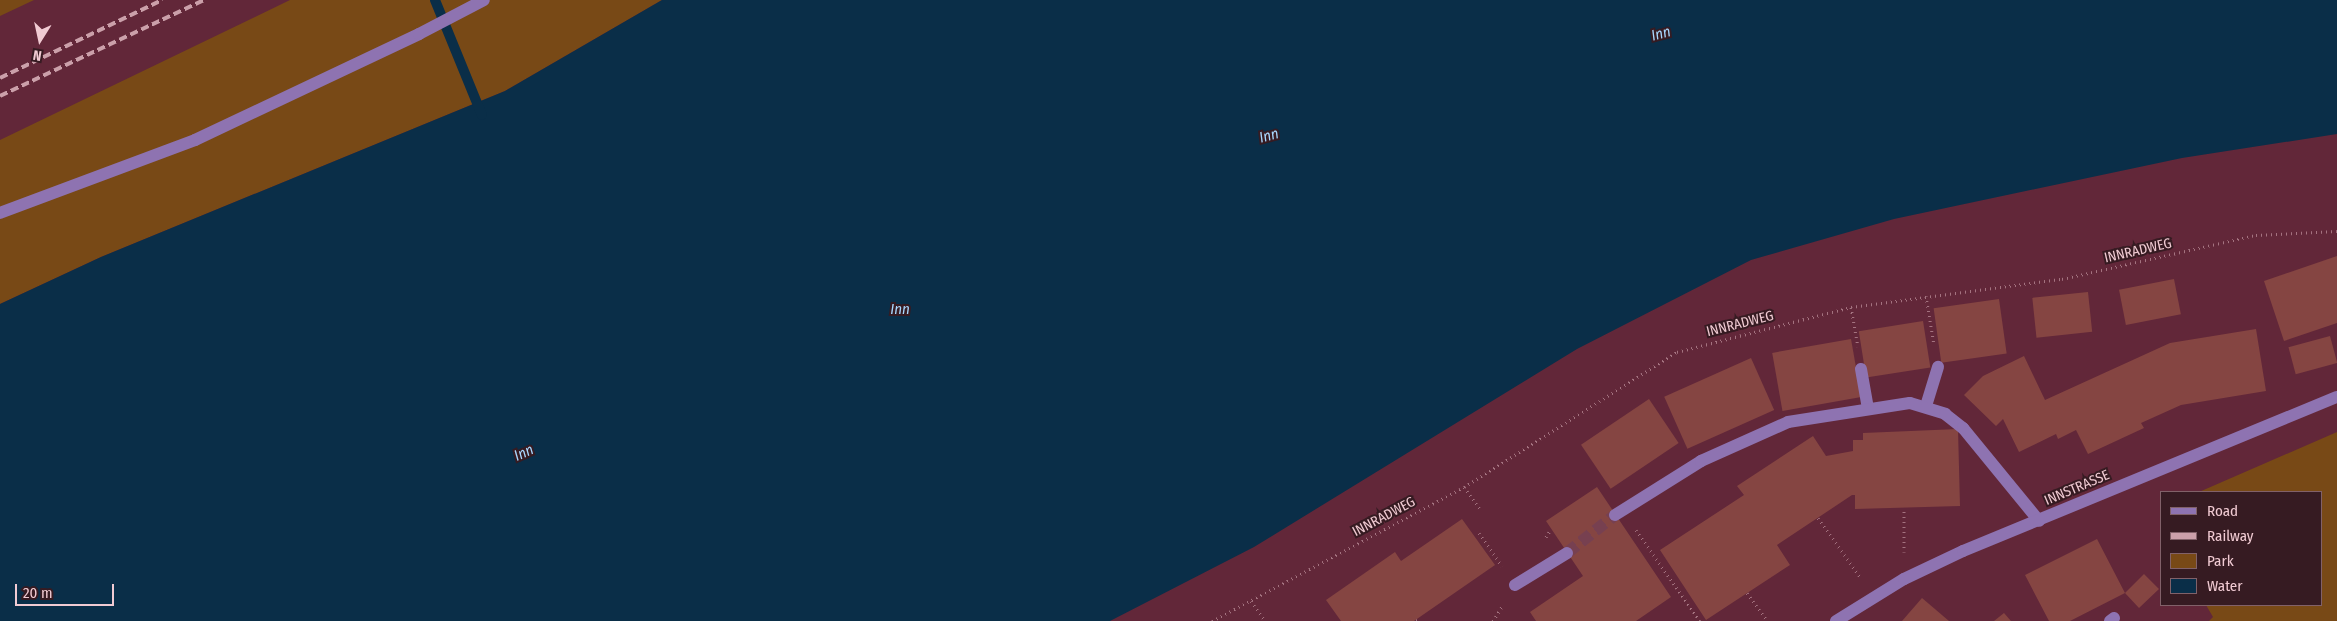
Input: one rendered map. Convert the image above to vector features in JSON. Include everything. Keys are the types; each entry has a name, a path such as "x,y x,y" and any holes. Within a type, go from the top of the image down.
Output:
{"street":[{"path":"0,214 195,140 419,34 484,0"},
{"path":"1926,406 1938,367"},
{"path":"1861,369 1868,408"},
{"name":"INNSTRASSE","path":"1836,621 1904,579 2337,397"},
{"path":"1619,512 1701,460 1788,422 1910,402 1945,414 1963,428 2039,521"},
{"path":"1515,586 1567,553"}],"path":[{"name":"INNRADWEG","path":"1212,621 1464,487 1677,352 1852,307 2062,280 2256,235 2337,231"},
{"path":"1926,296 1938,367"},
{"path":"1852,307 1856,334"},
{"path":"1464,487 1479,508"},
{"path":"1904,508 1904,579"},
{"path":"1619,512 1700,621"},
{"path":"1818,518 1875,596"},
{"path":"1747,593 1767,621"},
{"path":"1251,601 1265,621"}],"green space":[{"path":"0,0 34,0 0,16"},
{"path":"290,0 662,0 505,91 101,257 0,304 0,140"},
{"path":"2337,432 2337,621 2209,621 2213,617 2207,606 2322,606 2322,491 2201,491"}],"water":[{"name":"Inn","path":"662,0 2337,0 2337,134 2182,158 1894,219 1751,260 1577,349 1254,547 1110,621 0,621 0,304 101,257 505,91"}],"building":[{"path":"2337,256 2337,323 2284,341 2264,281"},
{"path":"2174,279 2181,314 2126,325 2119,290"},
{"path":"2088,292 2092,332 2036,338 2032,298"},
{"path":"1999,299 2007,353 1941,363 1934,308"},
{"path":"1923,321 1930,367 1866,378 1859,331"},
{"path":"2256,329 2266,391 2181,405 2141,423 2144,428 2088,454 2076,430 2058,439 2056,434 2019,452 2003,419 1996,426 1964,395 1983,376 2024,356 2045,400 2170,343"},
{"path":"2330,336 2337,363 2296,374 2288,347"},
{"path":"1851,339 1861,397 1782,411 1772,353"},
{"path":"1751,358 1774,410 1687,449 1664,397"},
{"path":"1649,399 1679,443 1611,489 1581,445"},
{"path":"1958,429 1960,506 1855,509 1855,495 1852,495 1777,545 1790,565 1706,620 1660,550 1744,495 1737,486 1813,436 1826,456 1853,451 1853,440 1863,440 1863,433"},
{"path":"1597,487 1671,597 1636,621 1536,621 1530,612 1583,576 1546,521"},
{"path":"1462,519 1495,565 1414,621 1341,621 1326,600 1395,552 1401,561"},
{"path":"2097,539 2125,593 2070,621 2049,621 2025,575"},
{"path":"2144,574 2159,589 2139,608 2125,593"},
{"path":"1922,598 1949,621 1902,621"},
{"path":"2004,613 2011,621 1994,621"}],"waterway":[{"path":"435,0 482,115"}],"tunnel":[{"path":"1567,553 1615,515"}],"railway":[{"path":"0,78 162,0"},
{"path":"0,96 204,0"}]}
